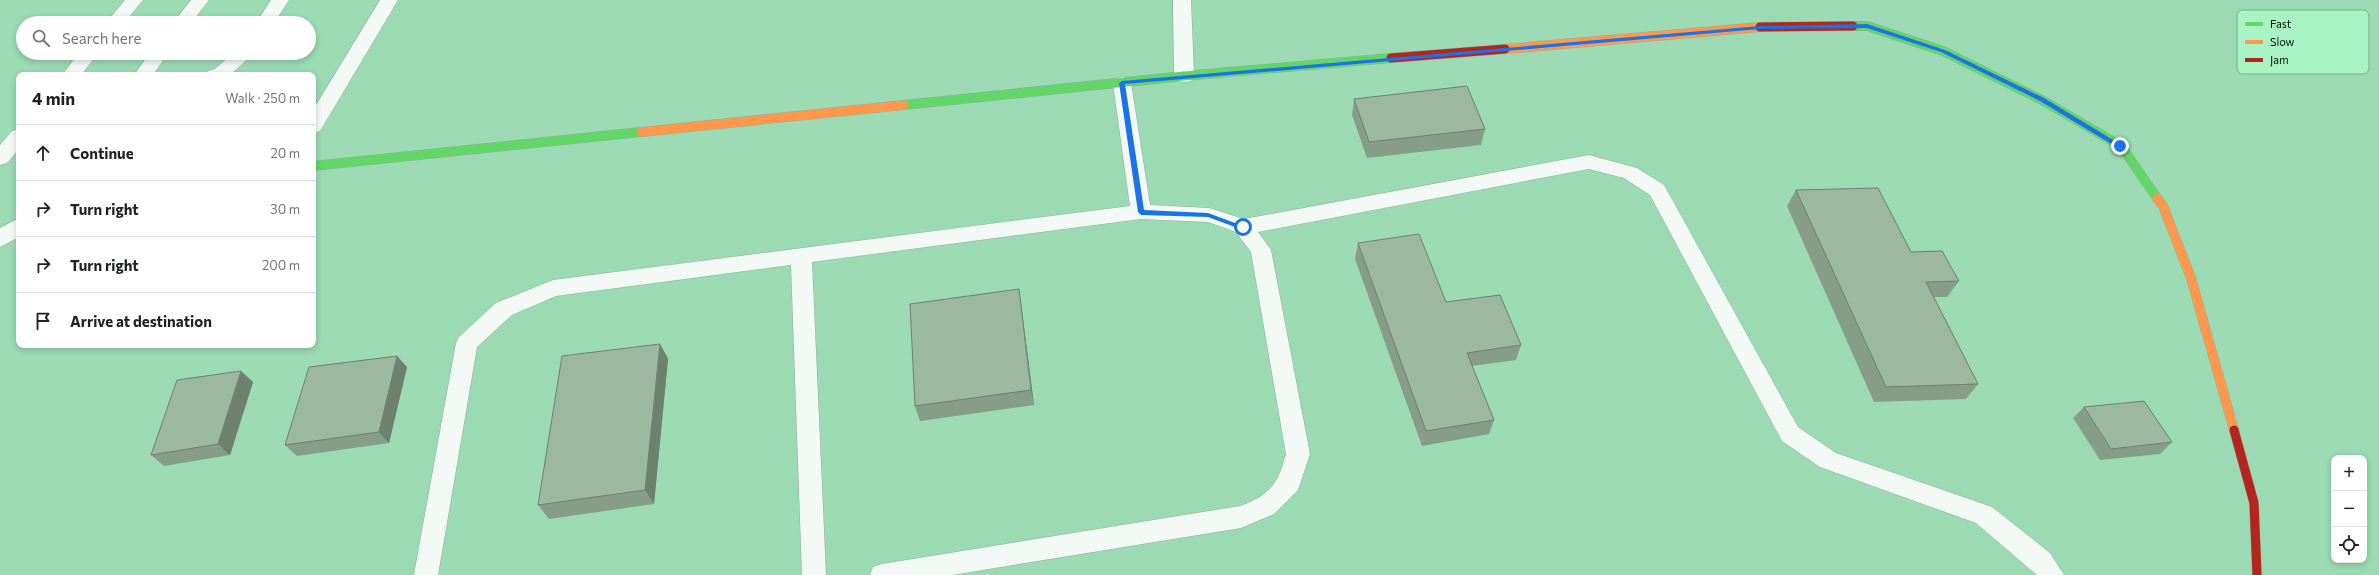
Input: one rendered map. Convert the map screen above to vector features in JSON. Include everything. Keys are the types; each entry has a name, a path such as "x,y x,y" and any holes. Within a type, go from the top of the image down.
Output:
{"street":[{"path":"316,121 389,0"},
{"path":"1182,0 1184,76"},
{"path":"316,166 1184,76 1760,27 1867,26 1943,51 2042,100 2120,146 2163,206 2191,278 2254,503 2257,575"},
{"path":"0,239 16,228"}],"lane":[{"path":"121,16 134,0"},
{"path":"187,16 200,0"},
{"path":"270,16 280,0"},
{"path":"73,72 83,60"},
{"path":"145,72 154,60"},
{"path":"222,72 237,60"},
{"path":"1122,83 1141,212"},
{"path":"0,158 16,139"},
{"path":"426,575 466,343 504,309 553,288 1141,212 1208,215 1243,227 1589,162 1630,173 1657,190 1790,434 1828,460 1984,515 2041,561 2052,575"},
{"path":"882,575 1241,517 1266,507 1290,483 1298,454 1261,250 1243,227"},
{"path":"801,256 814,575"}],"shaded area":[{"path":"0,0 2379,0 2379,575 0,575"}],"building":[{"path":"1467,86 1485,129 1369,142 1354,99"},
{"path":"1878,188 1911,252 1942,251 1959,281 1926,282 1978,384 1886,387 1796,190"},
{"path":"1419,234 1446,302 1500,295 1521,345 1467,353 1494,420 1426,431 1358,243"},
{"path":"1019,289 1031,390 915,406 910,304"},
{"path":"660,344 645,490 538,505 562,356"},
{"path":"397,356 379,432 285,445 309,367"},
{"path":"241,371 218,444 151,455 177,380"},
{"path":"2144,401 2172,442 2111,449 2084,407"}],"traffic: fast":[{"path":"1853,26 1867,26 1943,51 2042,100 2121,146 2157,198"},
{"path":"904,105 1184,76 1391,58"},
{"path":"316,166 641,132"}],"traffic: slow":[{"path":"1505,49 1760,27"},
{"path":"641,132 904,105"},
{"path":"2157,198 2163,206 2191,278 2234,430"}],"traffic: jam":[{"path":"1760,27 1853,26"},
{"path":"1391,58 1505,49"},
{"path":"2234,430 2254,503 2257,575"}],"route":[{"path":"1243,227 1208,215 1141,212 1122,83 1184,76 1760,27 1867,26 1943,51 2042,100 2120,146"}]}
